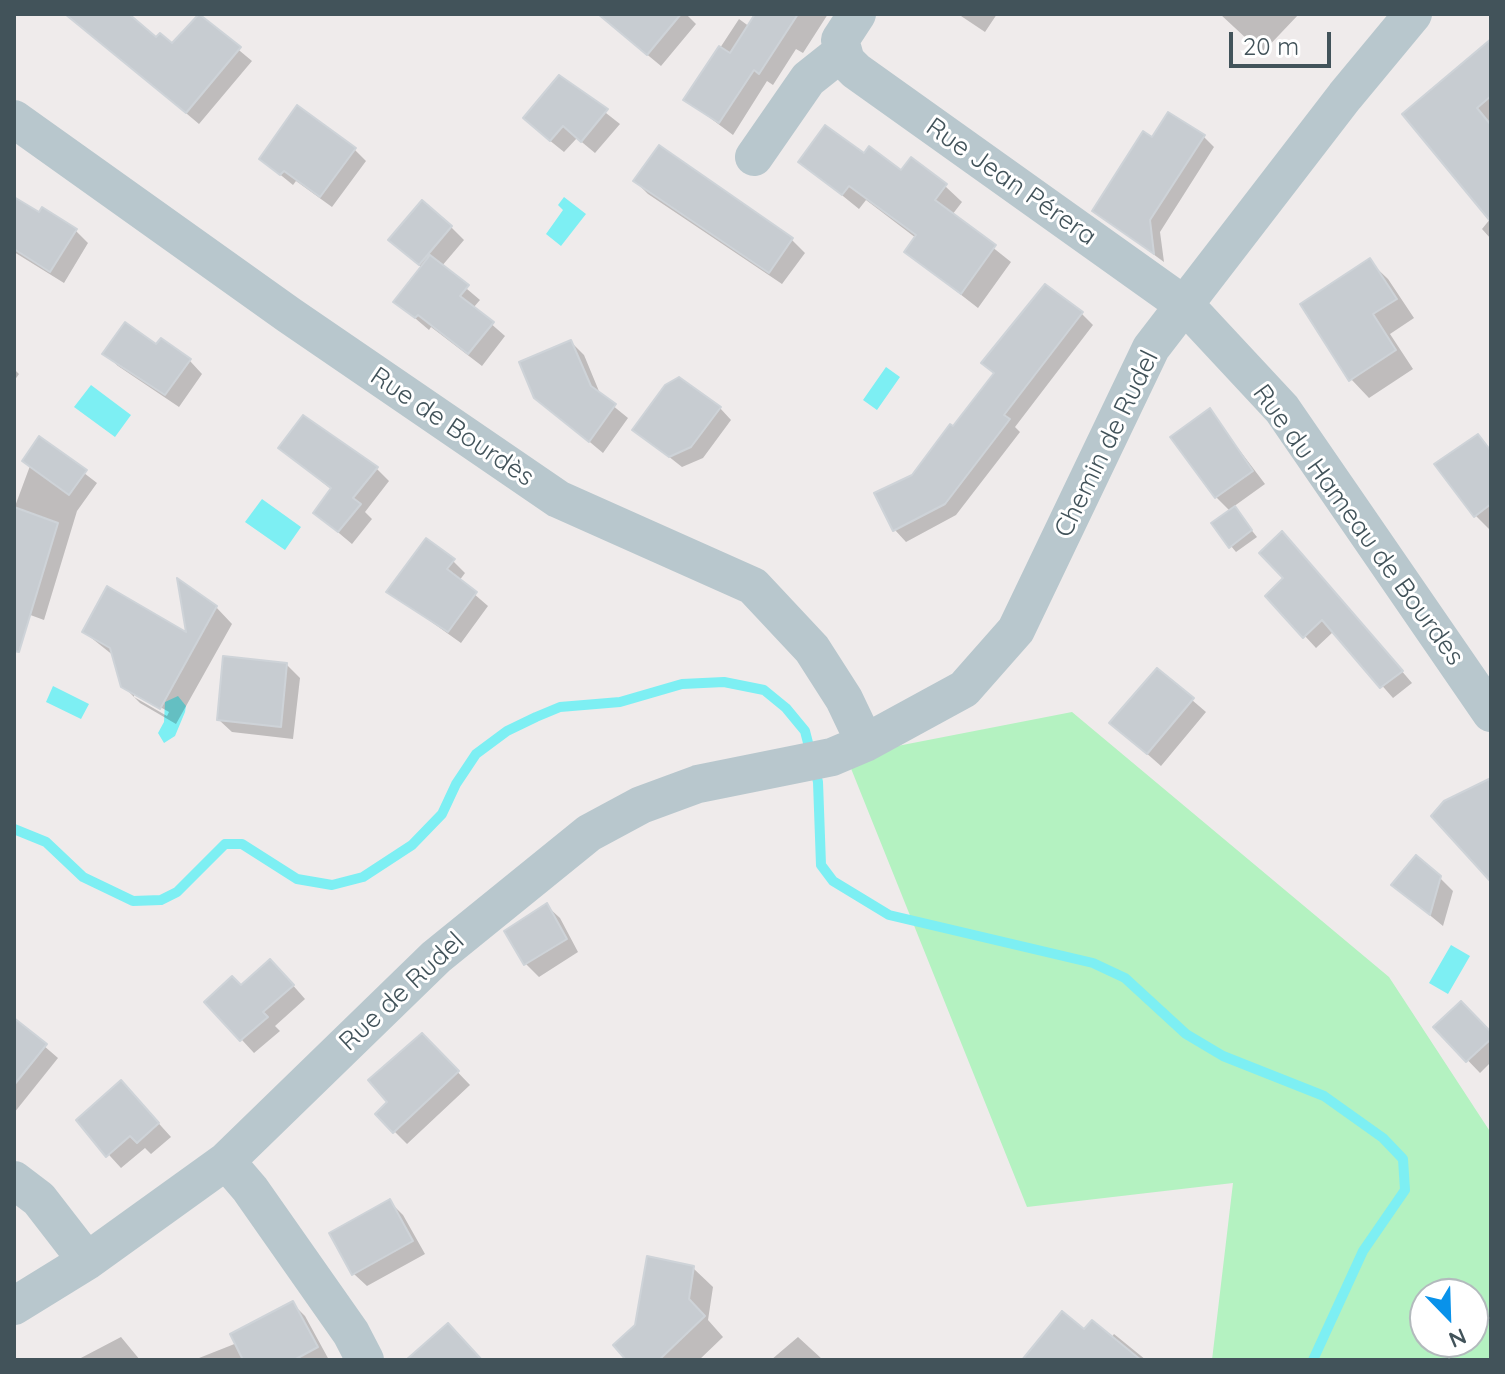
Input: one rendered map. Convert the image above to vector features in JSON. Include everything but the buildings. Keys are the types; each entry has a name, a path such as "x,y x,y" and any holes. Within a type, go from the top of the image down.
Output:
{"street":[{"path":"754,157 808,79 842,52 840,40 857,14"},
{"name":"Chemin de Rudel","path":"848,750 964,689 1016,630 1151,348 1187,307 1345,96 1413,14"},
{"name":"Rue Jean Pérera","path":"842,52 856,71 1187,307"},
{"name":"Rue de Bourdès","path":"14,119 289,315 558,499 753,586 812,649 844,699 848,750"},
{"name":"Rue du Hameau de Bourdes","path":"1187,307 1282,409 1491,713"},
{"name":"Rue de Rudel","path":"14,1306 87,1261 226,1161 436,957 589,833 641,805 698,784 848,750"},
{"path":"226,1161 250,1189 351,1333 365,1360"},
{"path":"14,1180 39,1199 87,1261"}],"green space":[{"path":"1072,712 1389,977 1491,1133 1491,1360 1212,1360 1233,1183 1027,1207 846,756"}],"water":[{"path":"564,197 586,214 561,246 546,234 563,210 558,205"},
{"path":"886,367 900,377 877,410 863,400"},
{"path":"91,385 131,415 115,437 74,407"},
{"path":"262,499 301,527 285,550 245,522"},
{"path":"53,686 89,704 81,719 46,702"},
{"path":"178,696 186,706 185,712 175,736 164,743 158,733 164,722 165,702"},
{"path":"1451,945 1470,956 1448,994 1429,983"}],"waterway":[{"path":"14,829 46,842 83,877 133,901 161,900 177,892 225,844 242,844 297,879 332,885 363,877 412,845 442,814 456,784 476,754 507,731 536,717 560,707 620,702 682,684 724,682 764,690 786,708 805,731 818,782 821,865 833,881 889,915 1093,963 1125,978 1186,1034 1223,1056 1324,1096 1383,1138 1403,1159 1405,1190 1363,1251 1313,1360"}]}
